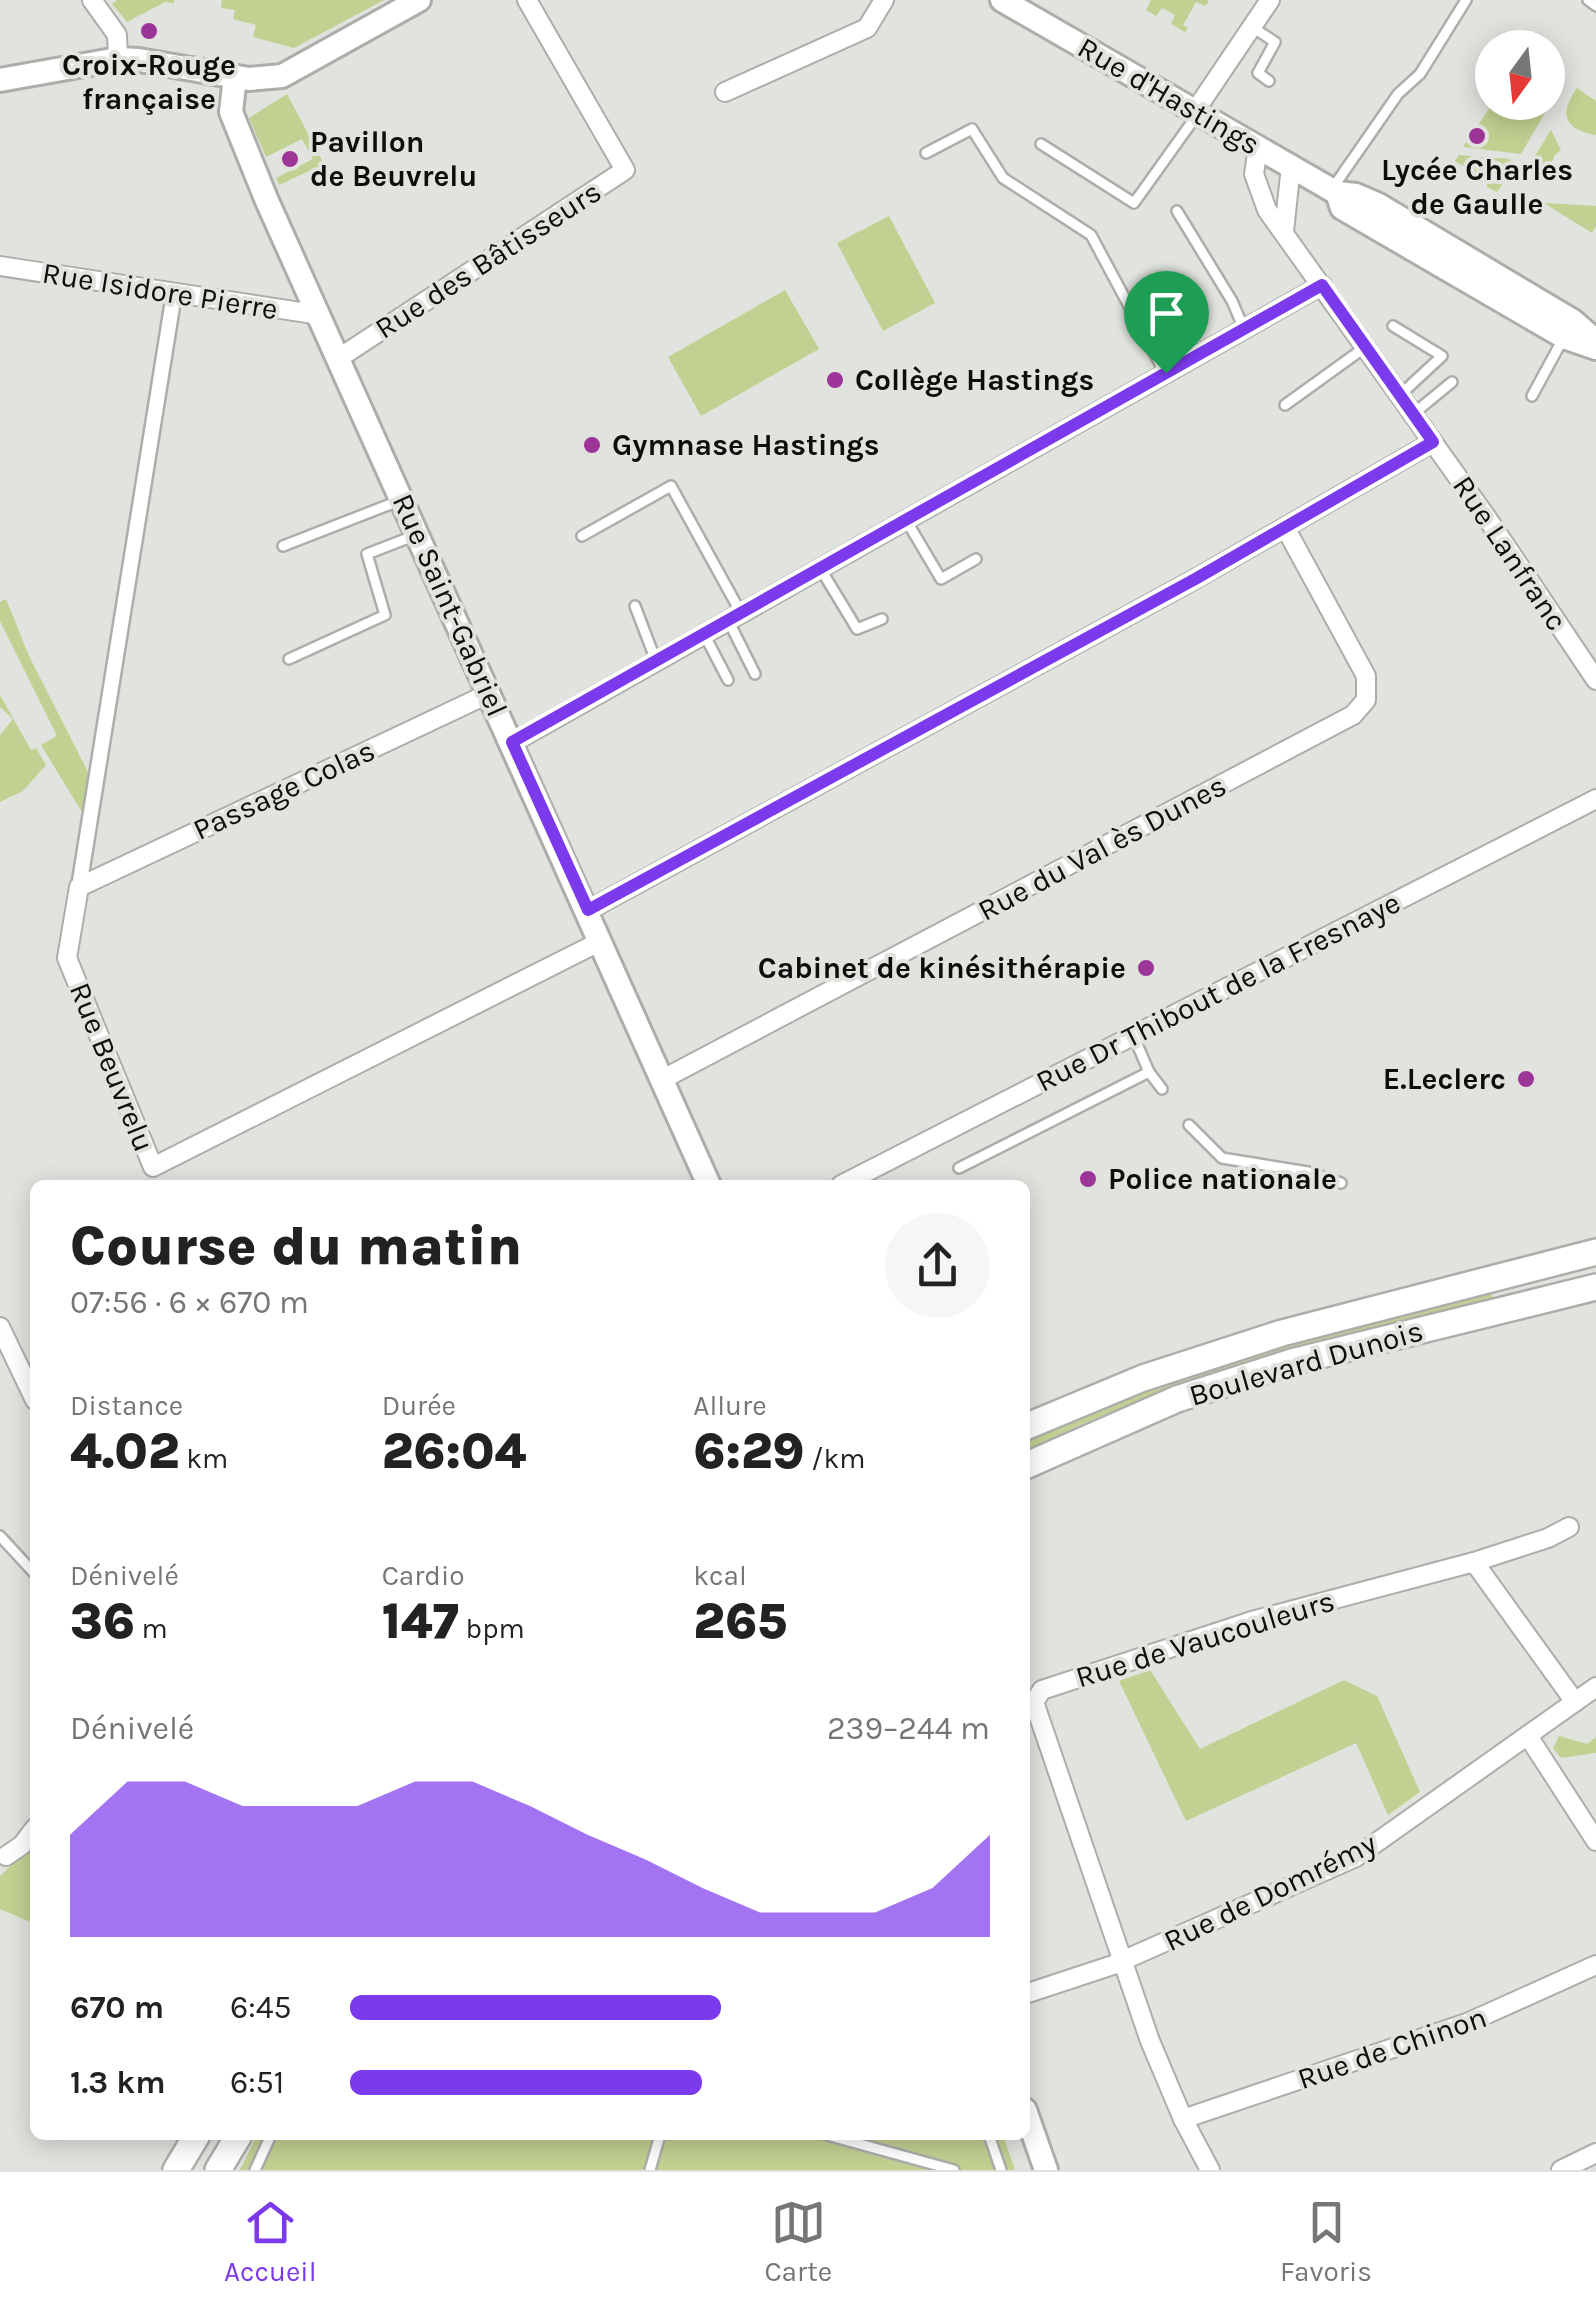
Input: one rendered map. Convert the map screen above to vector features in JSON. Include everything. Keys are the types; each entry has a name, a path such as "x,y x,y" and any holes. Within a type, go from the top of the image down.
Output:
{"main road":[{"name":"Boulevard Dunois","path":"1030,1425 1143,1378 1282,1333 1596,1252"},
{"name":"Boulevard Dunois","path":"1030,1464 1177,1399 1292,1362 1596,1287"},
{"path":"176,2170 194,2140"},
{"path":"218,2170 236,2140"}],"street":[{"path":"92,0 117,35 118,59"},
{"path":"0,80 118,59 236,77 282,76 418,0"},
{"name":"Rue des Bâtisseurs","path":"339,358 625,170 528,0"},
{"path":"726,92 868,28 884,0"},
{"name":"Rue d'Hastings","path":"1002,0 1334,191 1377,204 1573,320 1596,345"},
{"path":"1196,112 1270,0"},
{"name":"Rue Saint-Gabriel","path":"236,77 231,112 267,202 707,1180"},
{"name":"Rue Lanfranc","path":"1258,147 1254,174 1267,210 1596,680"},
{"path":"1284,231 1291,166"},
{"name":"Rue d'Hastings","path":"1334,191 1342,208 1564,337 1596,345"},
{"name":"Rue Isidore Pierre","path":"0,266 320,315"},
{"path":"512,742 1322,285"},
{"name":"Rue Beuvrelu","path":"174,294 68,958 153,1167 601,941"},
{"path":"588,910 1203,575 1433,442"},
{"name":"Rue du Val ès Dunes","path":"663,1080 1353,715 1366,700 1366,676 1286,529"},
{"name":"Passage Colas","path":"79,887 490,693"},
{"name":"Rue Dr Thibout de la Fresnaye","path":"851,1180 1596,799"},
{"path":"1570,1259 1596,1276"},
{"path":"0,1326 25,1370"},
{"name":"Rue de Vaucouleurs","path":"1210,2170 1183,2119 1122,1962 1030,1690 1042,1690 1252,1622 1474,1562 1548,1538 1568,1527"},
{"path":"1474,1562 1575,1702"},
{"name":"Rue de Domrémy","path":"1030,1992 1122,1962 1356,1856 1596,1687"},
{"path":"1528,1736 1596,1842"},
{"path":"6,1856 30,1834"},
{"name":"Rue de Chinon","path":"1183,2119 1467,2023 1596,1965"},
{"path":"1030,2124 1046,2170"},
{"path":"1561,2170 1596,2153"}],"lane":[{"path":"1334,191 1398,94 1420,74 1466,0"},
{"path":"1588,0 1596,6"},
{"path":"1252,27 1275,42 1258,73 1269,81"},
{"path":"1041,144 1134,203 1196,112"},
{"path":"926,154 972,129 1003,178 1091,235 1166,373"},
{"path":"1177,211 1232,301 1244,329"},
{"path":"1393,326 1442,356 1400,395"},
{"path":"1532,396 1564,337"},
{"path":"1285,404 1366,347"},
{"path":"1413,414 1452,382"},
{"path":"582,536 671,486 735,617 755,674"},
{"path":"282,546 402,499"},
{"path":"906,520 940,579 976,559"},
{"path":"288,658 385,615 367,554 418,534"},
{"path":"820,568 857,630 882,618"},
{"path":"635,606 656,660"},
{"path":"704,634 728,680"},
{"path":"1132,1034 1149,1072 1162,1089"},
{"path":"958,1168 1149,1072"},
{"path":"1189,1126 1222,1158 1308,1172 1341,1183"},
{"path":"0,1536 30,1569"},
{"path":"255,2170 270,2140"},
{"path":"264,2170 271,2140"},
{"path":"650,2170 659,2140"},
{"path":"845,2140 954,2170"},
{"path":"991,2140 1001,2170"}],"green space":[{"path":"117,0 174,0 174,3 165,2 127,22 112,4"},
{"path":"222,0 384,0 294,48 253,37 256,25 233,19 235,10 221,8"},
{"path":"1151,0 1209,1 1205,6 1196,2 1183,25 1188,28 1185,32 1171,24 1175,15 1162,8 1156,16 1146,10"},
{"path":"1577,88 1596,101 1596,135 1576,128 1567,118 1568,104"},
{"path":"287,94 324,164 279,185 276,178 313,159 302,139 266,157 249,118"},
{"path":"1481,120 1541,120 1521,154 1463,147"},
{"path":"1551,130 1561,150 1546,174 1530,173 1531,162"},
{"path":"1459,155 1509,159 1515,165 1497,192 1487,187 1486,180 1455,161"},
{"path":"1544,203 1596,206 1596,226 1592,233"},
{"path":"889,216 935,303 883,331 837,243"},
{"path":"785,290 819,349 701,416 668,357"},
{"path":"6,599 29,656 90,776 83,814 41,745 57,736 0,621 0,602"},
{"path":"0,695 31,750 36,748 46,765 23,791 0,802 0,735 13,719 0,707"},
{"path":"1490,1288 1493,1301 1314,1346 1196,1381 1081,1425 1030,1450 1030,1434 1228,1359"},
{"path":"1150,1670 1200,1749 1344,1680 1377,1696 1420,1792 1388,1815 1356,1743 1186,1821 1119,1681"},
{"path":"1559,1736 1587,1744 1596,1737 1596,1753 1561,1758 1553,1748"},
{"path":"30,1848 30,1922 0,1909 0,1876"},
{"path":"255,2140 1005,2140 1015,2170 240,2170"}],"place":[{"name":"Croix-Rouge française","path":"149,31"},
{"name":"Lycée Charles de Gaulle","path":"1477,136"},
{"name":"Pavillon de Beuvrelu","path":"290,159"},
{"name":"Collège Hastings","path":"835,380"},
{"name":"Gymnase Hastings","path":"592,445"},
{"name":"Cabinet de kinésithérapie","path":"1146,968"},
{"name":"E.Leclerc","path":"1526,1079"},
{"name":"Police nationale","path":"1088,1179"}],"route":[{"path":"1322,285 1433,442 1286,529 588,910 512,742 1166,373 1322,285"}]}
